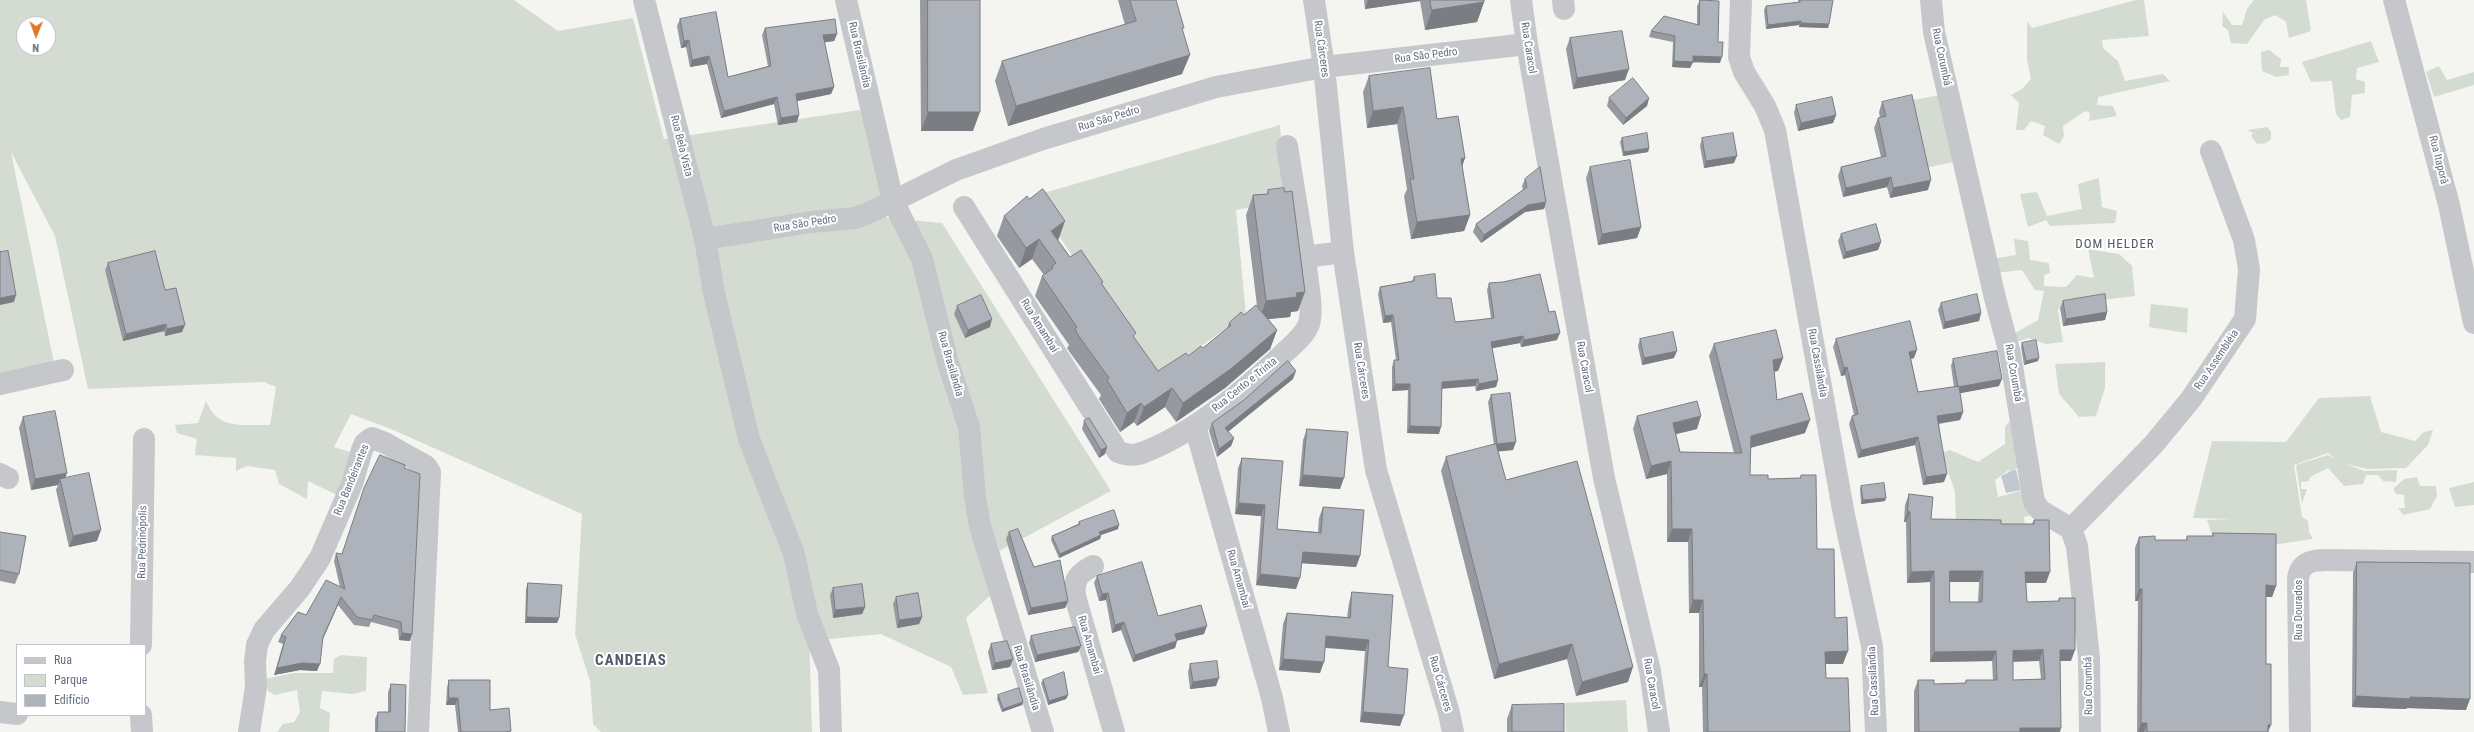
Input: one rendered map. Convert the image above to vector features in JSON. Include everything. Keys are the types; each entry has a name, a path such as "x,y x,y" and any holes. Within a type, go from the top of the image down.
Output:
{"street":[{"name":"Rua Bela Vista","path":"644,0 705,239 714,293 749,439 794,554 807,614 829,670 831,732"},
{"name":"Rua Brasilândia","path":"846,0 892,202 922,259 948,363 969,427 975,497 980,526 1043,732"},
{"name":"Rua Cárceres","path":"1314,0 1324,68 1343,252 1376,470 1453,732"},
{"name":"Rua Caracol","path":"1521,0 1527,44 1604,478 1650,671 1659,732"},
{"name":"Rua Cassilândia","path":"1741,0 1739,57 1744,72 1765,106 1775,130 1843,507 1872,646 1876,732"},
{"name":"Rua Corumbá","path":"1931,0 1934,32 1995,298 2010,354 2034,502 2041,511 2071,529 2077,546 2084,595 2089,658 2090,732"},
{"name":"Rua Itaporã","path":"2394,0 2446,191 2474,323"},
{"name":"Rua São Pedro","path":"705,239 811,222 855,218 872,212 956,170 1043,139 1216,88 1324,68 1527,44"},
{"name":"Rua Cento e Trinta","path":"1114,445 1118,452 1129,456 1141,453 1195,426 1256,379 1302,336 1308,324 1310,315 1305,257 1287,146"},
{"name":"Rua Assembléia","path":"2071,529 2153,445 2177,416 2234,337 2245,318 2249,269 2244,240 2211,151"},
{"name":"Rua Amambaí","path":"964,207 1114,445"},
{"path":"1305,257 1343,252"},
{"path":"0,384 63,370"},
{"name":"Rua Amambaí","path":"1195,426 1280,732"},
{"name":"Rua Bandeirantes","path":"249,732 256,687 255,661 257,645 264,630 300,588 320,558 352,484 365,443 372,438 385,443 426,466 430,472 418,732"},
{"name":"Rua Pedrinópolis","path":"142,644 144,439"},
{"name":"Rua Dourados","path":"2300,732 2298,579 2299,571 2303,566 2314,560 2474,562"},
{"name":"Rua Amambai","path":"1093,566 1081,572 1076,579 1075,596 1114,732"},
{"path":"0,712 16,714"},
{"path":"141,716 142,732"}],"green space":[{"path":"0,0 514,0 558,31 633,18 664,139 873,108 887,218 942,223 1111,491 990,556 996,590 966,618 988,693 963,695 951,667 881,634 821,640 809,628 812,732 601,732 593,724 590,681 575,634 582,514 391,429 351,414 334,447 350,452 339,496 308,481 307,499 279,484 275,470 247,466 236,471 236,458 195,455 197,439 177,433 175,425 198,423 206,401 211,411 224,422 240,425 270,425 276,387 264,382 88,389 55,236 11,152 55,368 0,378"},
{"path":"2136,0 2144,0 2149,36 2102,40 2103,48 2118,61 2125,81 2163,74 2170,81 2098,97 2097,105 2113,106 2117,116 2089,121 2090,113 2085,111 2063,126 2064,136 2059,144 2043,135 2045,126 2031,121 2024,130 2016,130 2019,103 2011,95 2022,89 2031,79 2027,60 2027,21 2032,28"},
{"path":"2254,0 2306,0 2311,31 2289,38 2286,22 2275,15 2264,20 2247,44 2231,43 2228,30 2222,26 2223,12 2232,25 2242,25 2247,9"},
{"path":"2371,41 2379,62 2357,68 2356,79 2365,82 2365,93 2352,95 2350,117 2341,120 2336,114 2332,81 2311,82 2302,62"},
{"path":"2269,50 2281,59 2280,67 2289,67 2289,75 2276,77 2262,71 2261,52"},
{"path":"2439,66 2447,80 2474,72 2474,85 2434,97 2426,72"},
{"path":"1946,94 1962,160 1925,168 1907,101"},
{"path":"1280,125 1285,200 1236,210 1246,315 1153,379 1033,196"},
{"path":"2267,127 2271,132 2271,139 2266,143 2257,144 2251,136 2253,133 2247,130"},
{"path":"2099,178 2102,207 2117,211 2115,223 2050,226 2046,220 2028,227 2020,194 2037,192 2047,216 2082,209 2078,184"},
{"path":"2014,239 2028,241 2030,260 2049,263 2050,273 2044,275 2044,286 2066,287 2077,275 2094,278 2088,249 2119,254 2132,266 2135,296 2061,305 2058,310 2063,342 2046,344 2028,338 2017,342 2015,333 2038,320 2044,291 2035,290 2022,270 1995,273 1992,259 2016,255"},
{"path":"2151,304 2188,308 2187,333 2149,327"},
{"path":"2105,362 2105,388 2096,416 2079,417 2059,394 2055,364"},
{"path":"2370,396 2381,432 2415,441 2424,432 2433,430 2428,445 2406,468 2368,469 2345,464 2365,471 2397,470 2396,482 2383,481 2378,475 2366,475 2363,484 2344,486 2328,468 2310,477 2309,481 2301,482 2301,489 2307,489 2302,504 2296,465 2328,455 2337,460 2328,453 2294,465 2302,517 2308,521 2309,532 2313,539 2272,545 2215,544 2207,520 2232,519 2193,518 2212,441 2286,442 2319,398"},
{"path":"2017,411 2024,464 2008,473 2010,469 1995,480 1998,497 2024,490 2034,515 2024,517 2025,527 1956,526 1955,491 1941,453 1950,450 1978,462 2005,444 2005,427"},
{"path":"2417,477 2420,486 2436,486 2437,496 2430,509 2403,515 2398,508 2405,508 2404,495 2396,494 2393,489 2404,479"},
{"path":"2474,482 2474,505 2455,507 2449,488"},
{"path":"341,655 367,657 366,691 352,694 322,691 320,708 330,713 329,732 277,732 283,724 294,722 300,712 297,690 275,695 268,691 265,679 293,673 333,673 334,659"},
{"path":"1626,700 1628,732 1566,732 1565,703"}],"shaded area":[{"path":"2016,469 2021,490 2006,493 2001,476"}],"building":[{"path":"928,0 980,0 980,112 928,112"},
{"path":"1130,0 1176,0 1190,55 1016,106 1002,61 1136,21"},
{"path":"1430,0 1484,0 1484,2 1432,10"},
{"path":"1700,0 1719,1 1718,42 1723,42 1722,57 1693,56 1693,62 1674,61 1675,36 1651,31 1664,16 1699,25"},
{"path":"1799,0 1833,0 1829,24 1801,23 1801,21 1768,25 1766,6 1800,2"},
{"path":"716,12 728,77 771,66 765,28 835,19 837,34 823,35 834,87 796,94 799,115 781,118 777,97 724,111 709,56 692,60 689,40 684,41 680,19"},
{"path":"1622,31 1629,69 1577,78 1570,38"},
{"path":"1430,68 1437,119 1458,116 1465,158 1461,159 1470,215 1417,222 1410,179 1414,179 1403,107 1373,111 1369,76"},
{"path":"1633,78 1649,98 1626,118 1609,98"},
{"path":"1912,95 1931,180 1893,188 1891,177 1846,188 1841,167 1886,156 1878,118 1886,116 1882,102"},
{"path":"1832,97 1836,115 1801,123 1796,105"},
{"path":"1647,133 1649,148 1624,152 1622,138"},
{"path":"1733,133 1737,156 1706,161 1702,138"},
{"path":"1630,160 1641,227 1602,234 1590,167"},
{"path":"1540,167 1546,202 1528,205 1484,235 1476,224 1527,187 1525,179"},
{"path":"1284,188 1285,192 1292,191 1305,292 1296,293 1297,297 1266,301 1253,195 1268,194 1268,190"},
{"path":"1043,189 1065,221 1051,231 1070,257 1081,250 1103,282 1101,283 1136,333 1133,336 1158,371 1186,353 1188,356 1201,346 1203,348 1231,325 1229,323 1241,312 1244,315 1256,305 1277,330 1232,368 1183,403 1172,388 1144,407 1141,403 1127,413 1107,380 1109,378 1078,335 1075,329 1077,327 1042,276 1053,268 1052,266 1056,263 1039,239 1026,248 1004,216 1027,196 1029,199"},
{"path":"1876,224 1881,242 1846,252 1841,234"},
{"path":"8,251 16,295 0,298 0,252"},
{"path":"155,251 165,290 176,288 185,325 167,329 166,324 126,334 108,263"},
{"path":"1435,274 1437,298 1451,298 1455,322 1494,318 1489,283 1503,282 1540,274 1549,312 1555,311 1560,333 1524,340 1523,336 1491,342 1498,380 1479,384 1478,379 1442,382 1441,427 1410,426 1410,384 1395,384 1394,360 1399,360 1393,315 1385,316 1380,287 1414,281 1414,277"},
{"path":"1977,294 1981,313 1945,322 1941,303"},
{"path":"2105,294 2107,312 2066,319 2063,301"},
{"path":"981,295 992,319 968,330 957,306"},
{"path":"1910,321 1917,350 1909,352 1918,392 1959,386 1963,412 1937,416 1947,474 1926,477 1918,437 1861,450 1852,416 1858,414 1847,367 1844,368 1836,339"},
{"path":"1776,330 1783,358 1773,360 1777,400 1802,393 1810,420 1751,436 1750,475 1768,475 1768,479 1801,478 1801,475 1816,475 1817,549 1834,549 1835,618 1847,617 1848,651 1825,652 1826,678 1848,678 1850,732 1708,732 1707,674 1704,674 1703,600 1693,600 1692,529 1672,529 1671,461 1651,466 1637,416 1697,401 1701,416 1673,423 1680,452 1742,453 1714,344"},
{"path":"1673,332 1677,351 1644,358 1640,339"},
{"path":"2036,340 2039,358 2026,361 2022,343"},
{"path":"1997,351 2002,379 1958,387 1953,359"},
{"path":"1288,361 1296,371 1225,428 1234,438 1219,449 1212,423 1244,400"},
{"path":"1510,393 1516,442 1497,444 1491,395"},
{"path":"55,411 67,473 35,479 23,417"},
{"path":"1089,418 1107,447 1101,450 1084,421"},
{"path":"1307,429 1348,432 1344,478 1303,475"},
{"path":"1496,444 1506,480 1577,461 1633,667 1582,682 1572,644 1499,664 1446,457"},
{"path":"380,455 405,465 404,468 420,474 412,634 402,633 401,622 374,615 372,620 357,617 341,597 323,637 320,664 302,663 277,668 286,637 281,635 298,612 306,615 326,580 345,589 336,553 342,554 364,488"},
{"path":"1242,458 1283,461 1277,529 1321,533 1323,507 1364,510 1360,556 1303,552 1300,578 1260,574 1265,505 1239,503"},
{"path":"89,473 101,530 73,536 60,479"},
{"path":"1884,483 1886,498 1863,500 1861,486"},
{"path":"1909,494 1933,497 1931,519 2001,520 2001,524 2034,524 2034,520 2049,520 2050,572 2025,572 2027,602 2059,601 2059,598 2075,598 2075,650 2060,650 2061,728 2020,728 2020,732 1919,732 1918,680 1934,680 1934,684 1966,683 1966,680 1997,680 1996,651 1934,652 1934,571 1911,572 1910,512 1908,511","holes":["1950,571 1983,571 1982,602 1950,602","2043,650 2045,679 2013,680 2013,651"]},
{"path":"1114,510 1119,525 1099,532 1101,535 1060,554 1052,536 1080,524 1079,522"},
{"path":"1018,529 1034,567 1060,560 1068,601 1031,608 1009,532"},
{"path":"0,532 26,536 19,574 0,570"},
{"path":"2213,533 2276,534 2276,586 2266,585 2266,664 2271,664 2271,725 2268,725 2268,732 2147,732 2147,723 2141,723 2142,589 2139,589 2139,537 2155,536 2155,540 2187,540 2187,536 2213,536"},
{"path":"1142,562 1158,616 1201,605 1207,626 1175,634 1177,641 1135,655 1124,622 1115,625 1108,593 1102,594 1097,576"},
{"path":"2357,562 2470,563 2470,699 2410,697 2410,699 2356,696"},
{"path":"528,583 562,585 559,618 527,617"},
{"path":"862,584 865,607 835,610 833,588"},
{"path":"1352,592 1393,595 1388,667 1408,669 1404,715 1363,712 1369,640 1326,636 1324,662 1283,659 1287,613 1350,618"},
{"path":"918,593 922,617 899,620 896,597"},
{"path":"1075,627 1081,646 1037,655 1031,636"},
{"path":"1007,641 1013,659 995,663 991,644"},
{"path":"1217,661 1219,678 1193,682 1190,664"},
{"path":"1064,672 1068,695 1049,701 1043,680"},
{"path":"449,680 490,680 490,710 509,708 511,731 461,732 458,698 449,698"},
{"path":"391,684 406,685 405,732 377,732 378,712 390,712"},
{"path":"1019,688 1023,702 1003,709 998,695"},
{"path":"1564,704 1564,732 1512,732 1512,705"}],"district":[{"name":"DOM HELDER","path":"2115,245"},
{"name":"CANDEIAS","path":"631,661"}]}
